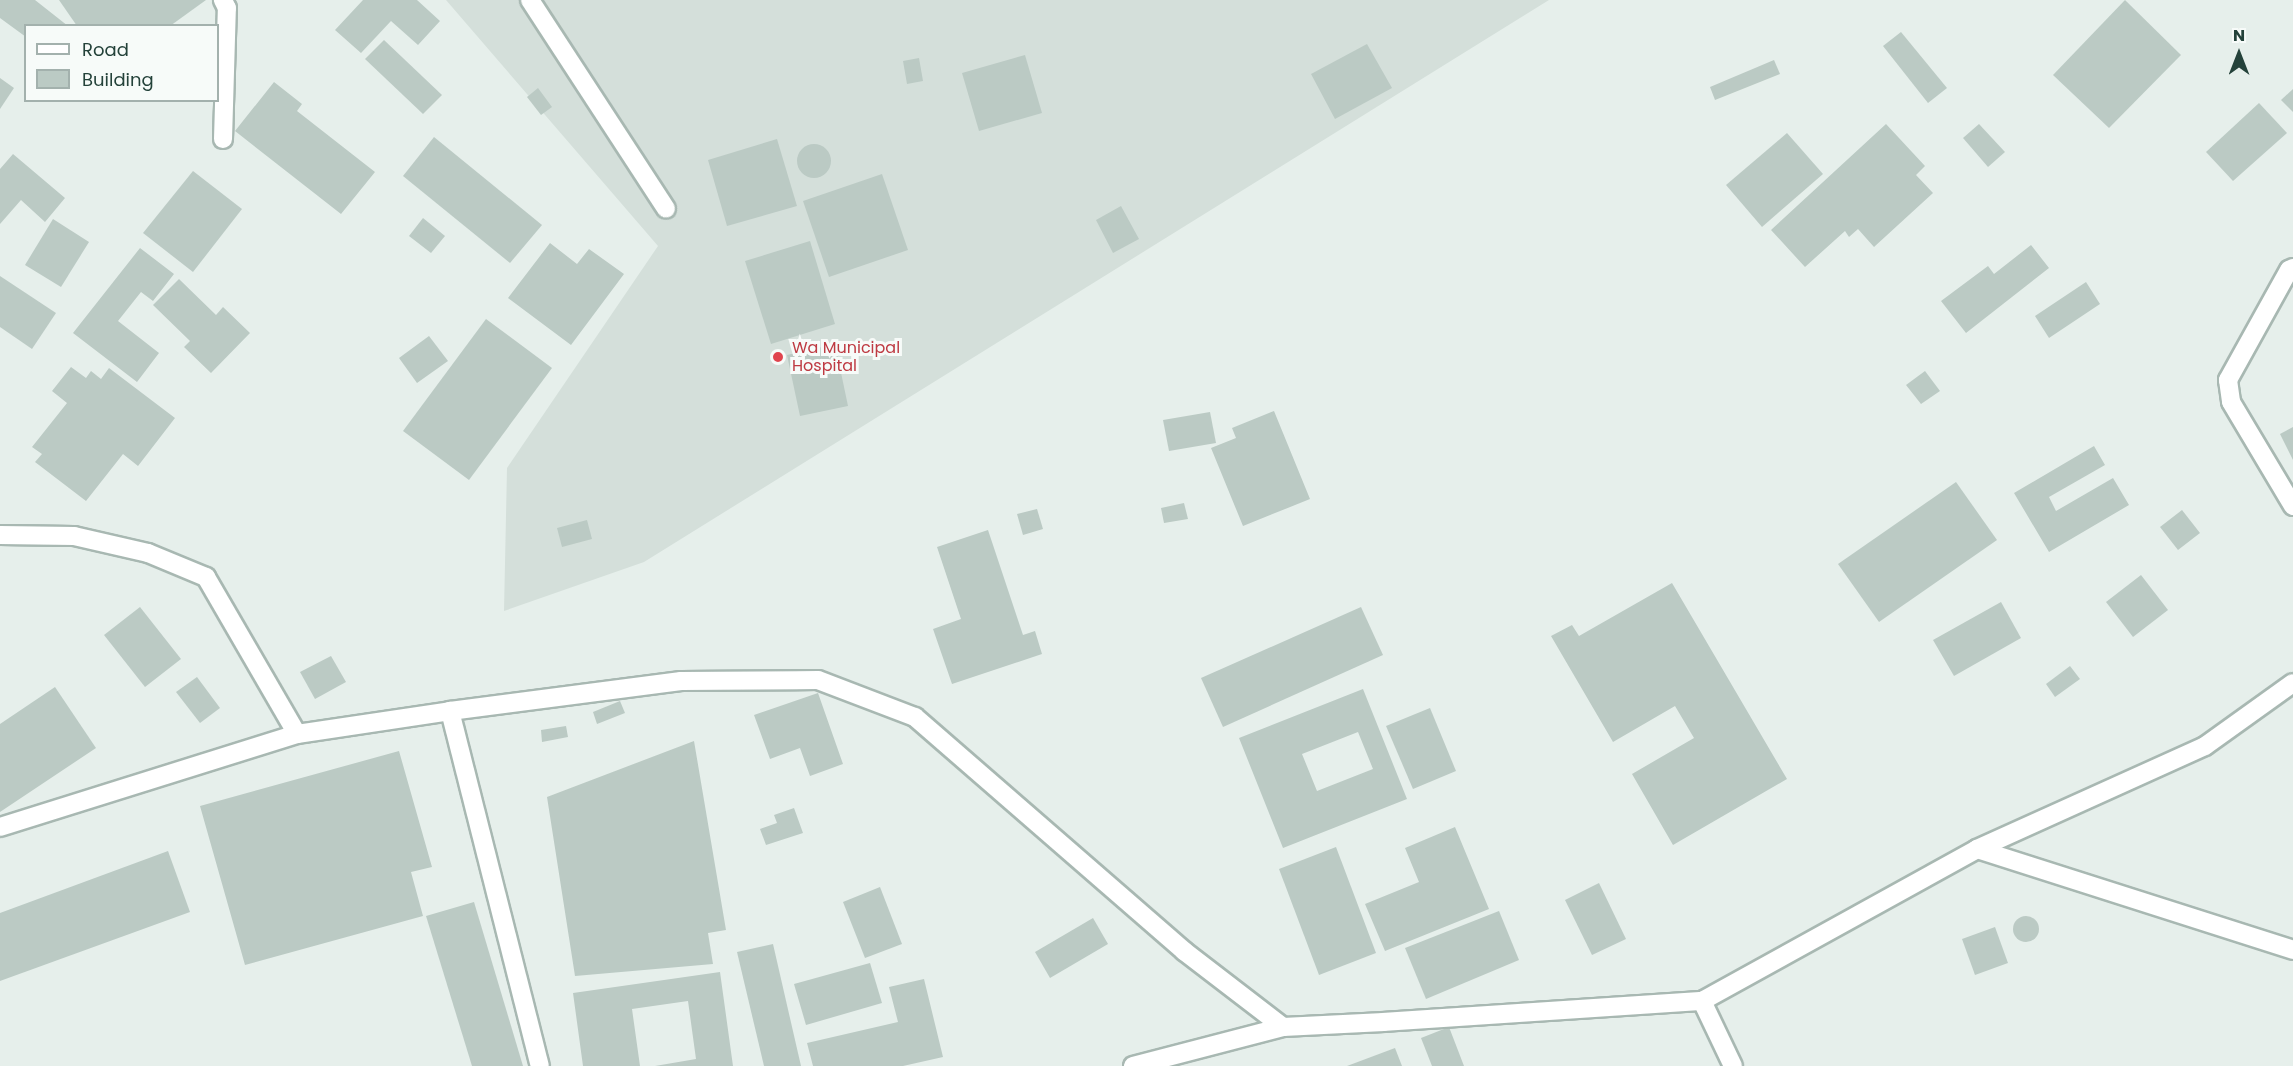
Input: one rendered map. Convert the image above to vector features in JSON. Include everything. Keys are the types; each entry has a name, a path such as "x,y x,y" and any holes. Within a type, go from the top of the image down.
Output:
{"street":[{"path":"223,139 228,8 224,0"},
{"path":"530,0 666,209"},
{"path":"2293,268 2289,270 2228,380 2231,402 2293,506"},
{"path":"0,536 75,536 148,553 206,577 297,734"},
{"path":"0,827 297,734 450,711 681,681 818,680 915,717 1184,951 1282,1027"},
{"path":"1133,1066 1282,1027 1702,1001 1977,849 2205,746 2293,683"},
{"path":"450,711 540,1066"},
{"path":"1977,849 2293,950"},
{"path":"1702,1001 1733,1066"}],"shaded area":[{"name":"Wa Municipal Hospital","path":"446,0 1549,0 644,562 504,611 507,468 658,246"}],"building":[{"path":"0,0 35,0 65,24 24,24 24,36 0,18"},
{"path":"59,0 206,0 173,24 76,24"},
{"path":"363,0 417,0 440,21 418,45 391,21 361,53 335,30"},
{"path":"2125,0 2181,55 2109,128 2053,75"},
{"path":"1901,32 1947,88 1928,103 1883,46"},
{"path":"384,40 442,95 423,114 365,59"},
{"path":"1367,44 1392,88 1335,119 1311,74"},
{"path":"1025,55 1042,113 979,131 962,73"},
{"path":"919,58 923,81 907,84 903,61"},
{"path":"1774,60 1780,74 1715,100 1710,87"},
{"path":"0,78 14,88 0,109"},
{"path":"274,82 302,104 297,111 375,172 341,214 235,131"},
{"path":"538,88 552,107 541,115 527,97"},
{"path":"2293,89 2293,112 2281,100"},
{"path":"2259,103 2287,133 2233,181 2206,152"},
{"path":"1886,124 1925,166 1916,175 1933,193 1874,247 1858,229 1849,237 1845,231 1805,267 1771,230"},
{"path":"1979,124 2005,152 1988,167 1963,138"},
{"path":"1787,133 1823,174 1762,227 1726,185"},
{"path":"434,137 542,225 510,263 403,176"},
{"path":"777,139 797,206 727,226 708,160"},
{"path":"814,144 826,149 831,161 826,173 814,178 802,173 797,161 802,149"},
{"path":"13,154 65,198 45,222 21,200 0,224 0,169"},
{"path":"193,171 242,209 193,272 143,233"},
{"path":"882,174 908,250 829,277 803,201"},
{"path":"1121,206 1139,239 1113,253 1096,220"},
{"path":"423,218 445,236 431,253 409,236"},
{"path":"53,219 89,242 61,287 25,265"},
{"path":"810,241 835,324 771,344 745,261"},
{"path":"550,243 577,264 589,249 624,274 571,345 508,298"},
{"path":"2031,245 2049,268 1966,333 1941,301 1988,266 1994,274"},
{"path":"140,248 174,274 153,301 141,292 118,321 159,353 137,382 73,333"},
{"path":"0,276 56,313 32,349 0,327"},
{"path":"179,279 216,315 223,307 250,333 211,373 184,347 190,341 153,305"},
{"path":"2086,282 2100,304 2049,338 2035,316"},
{"path":"486,319 552,368 469,480 403,431"},
{"path":"429,336 448,361 417,383 399,358"},
{"path":"835,344 848,406 800,416 787,355"},
{"path":"71,367 86,378 91,371 101,379 109,368 175,418 138,466 123,454 86,501 35,462 42,454 32,447 67,403 52,391"},
{"path":"1925,371 1940,391 1921,404 1906,385"},
{"path":"1274,411 1310,499 1243,526 1211,448 1236,438 1232,428"},
{"path":"1210,412 1216,443 1169,451 1163,420"},
{"path":"2293,427 2293,460 2280,434"},
{"path":"2094,446 2105,465 2049,497 2056,511 2113,478 2129,505 2049,552 2014,493"},
{"path":"1956,482 1997,540 1879,622 1838,564"},
{"path":"1184,503 1188,519 1164,523 1161,508"},
{"path":"1037,509 1043,529 1023,535 1017,514"},
{"path":"2182,510 2200,533 2178,550 2160,527"},
{"path":"587,520 592,539 562,547 557,528"},
{"path":"988,530 1023,635 1035,631 1042,654 952,684 933,629 961,619 937,547"},
{"path":"2141,575 2168,610 2133,637 2106,602"},
{"path":"1672,583 1787,779 1673,845 1632,774 1694,738 1675,706 1613,742 1551,636 1572,625 1579,636"},
{"path":"2001,602 2021,638 1954,676 1933,640"},
{"path":"140,607 181,659 145,687 104,635"},
{"path":"1361,607 1383,655 1223,727 1201,678"},
{"path":"331,656 346,682 315,699 300,672"},
{"path":"2070,666 2080,679 2055,697 2046,684"},
{"path":"197,677 220,708 200,723 176,692"},
{"path":"55,687 96,748 0,812 0,724"},
{"path":"1363,689 1407,799 1283,848 1239,738","holes":["1358,732 1373,769 1317,791 1302,754"]},
{"path":"818,693 843,764 810,776 800,748 770,759 754,715"},
{"path":"620,701 625,713 597,724 593,712"},
{"path":"1430,708 1456,771 1413,789 1386,726"},
{"path":"566,726 568,737 542,742 541,730"},
{"path":"694,741 726,930 708,933 713,964 575,976 547,797"},
{"path":"399,751 432,867 411,872 423,916 245,965 200,806"},
{"path":"794,808 803,833 766,845 760,829 777,823 774,815"},
{"path":"1455,827 1489,909 1385,951 1365,904 1419,882 1405,848"},
{"path":"1336,847 1376,953 1319,975 1279,869"},
{"path":"168,851 190,912 0,981 0,913"},
{"path":"1599,883 1626,939 1592,955 1565,900"},
{"path":"880,887 902,944 865,958 843,902"},
{"path":"474,902 523,1066 472,1066 426,916"},
{"path":"1499,911 1519,960 1426,999 1405,948"},
{"path":"2026,916 2035,920 2039,929 2035,938 2026,942 2017,938 2013,929 2017,920"},
{"path":"1093,918 1108,944 1050,978 1035,952"},
{"path":"1995,927 2008,963 1975,975 1962,939"},
{"path":"773,944 801,1066 764,1066 737,952"},
{"path":"870,963 882,1003 806,1025 794,984"},
{"path":"720,972 733,1066 655,1066 696,1059 688,1001 632,1009 640,1066 583,1066 573,993"},
{"path":"924,979 943,1057 903,1066 813,1066 807,1043 898,1022 889,987"},
{"path":"1449,1027 1464,1066 1432,1066 1421,1038"},
{"path":"1395,1048 1402,1066 1347,1066"}],"place":[{"name":"Wa Municipal Hospital","path":"778,357"}]}
